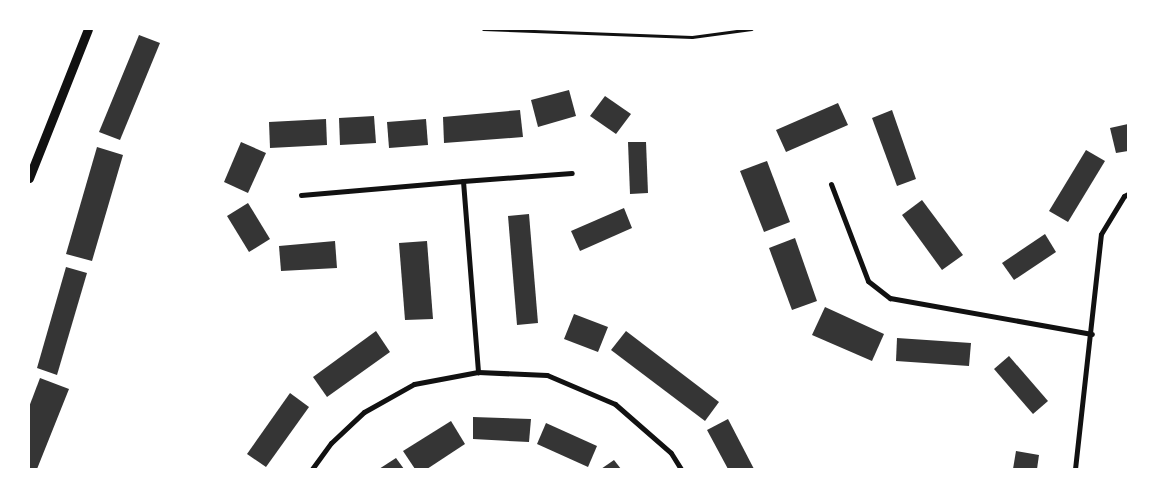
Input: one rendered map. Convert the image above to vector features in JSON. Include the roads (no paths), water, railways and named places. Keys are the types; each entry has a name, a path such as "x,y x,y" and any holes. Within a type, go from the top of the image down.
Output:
{"street":[{"path":"29,178 31,166 88,29"},
{"path":"301,195 572,173"},
{"path":"463,181 478,372"},
{"path":"831,184 868,281 890,298 1092,334"},
{"path":"1075,469 1092,334 1101,234 1124,196 1128,194"},
{"path":"312,469 331,442 364,412 414,384 478,372 546,375 615,404 671,453 681,469"}]}
